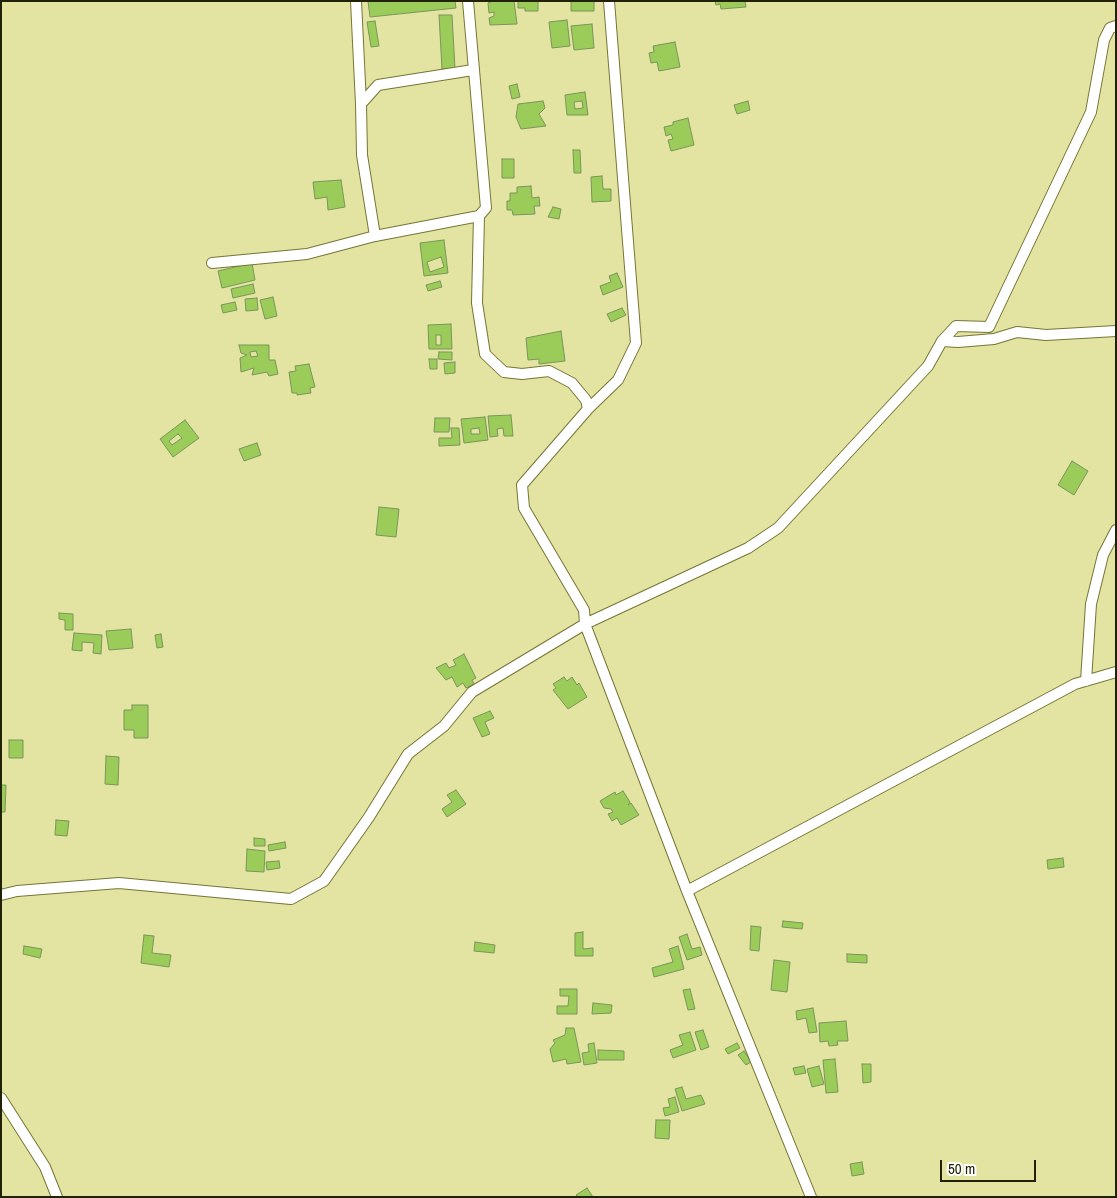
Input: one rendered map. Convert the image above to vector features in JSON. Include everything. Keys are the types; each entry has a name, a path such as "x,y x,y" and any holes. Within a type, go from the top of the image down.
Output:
{"street":[{"path":"356,1 362,154 375,236"},
{"path":"212,262 307,254 375,236 479,216 486,208 468,1"},
{"path":"609,1 636,343 618,380 588,410 522,485 524,508 584,610 585,624 687,891 811,1197"},
{"path":"1,895 17,891 119,883 291,899 324,881 370,817 408,754 444,726 472,692 585,624 748,548 778,528 928,366 942,341 956,326 989,327 1091,112 1104,40 1110,28 1116,26"},
{"path":"361,104 378,85 474,70"},
{"path":"479,216 476,303 485,354 504,372 522,374 549,371 572,383 586,400 588,410"},
{"path":"942,341 958,342 994,339 1017,332 1046,335 1116,330"},
{"path":"1086,681 1091,604 1103,555 1116,530"},
{"path":"687,891 1075,684 1116,672"},
{"path":"1,1098 45,1167 57,1197"}],"building":[{"path":"368,1 455,1 456,8 370,17"},
{"path":"493,1 514,1 517,24 490,25 489,18 494,16 494,12 489,13 488,3"},
{"path":"518,1 538,1 538,11 525,11 525,8 518,8"},
{"path":"571,1 594,1 594,11 571,11"},
{"path":"715,1 745,1 746,7 721,9 720,4 716,5"},
{"path":"439,15 452,15 455,69 442,69"},
{"path":"567,20 570,46 552,48 549,22"},
{"path":"375,21 379,46 371,47 367,22"},
{"path":"592,24 594,48 574,50 571,26"},
{"path":"675,42 680,67 659,71 657,62 651,63 649,53 654,52 653,46"},
{"path":"517,84 520,97 512,99 509,86"},
{"path":"585,92 588,115 567,115 565,95","holes":["582,101 583,108 575,109 574,102"]},
{"path":"543,101 545,108 539,114 546,126 521,129 516,117 518,104"},
{"path":"748,101 750,110 737,114 734,105"},
{"path":"688,118 694,145 671,151 668,140 673,139 671,134 666,136 664,127 673,125 673,122"},
{"path":"573,150 580,150 581,173 574,173"},
{"path":"502,159 514,159 514,178 502,178"},
{"path":"602,176 603,189 611,189 611,201 592,202 591,177"},
{"path":"341,180 345,207 328,210 327,197 315,199 313,182"},
{"path":"531,186 532,198 539,197 540,206 534,206 535,214 513,215 512,210 507,210 507,201 510,201 510,193 517,193 517,187"},
{"path":"553,207 561,209 559,219 548,217"},
{"path":"444,240 448,273 424,276 420,243","holes":["441,257 444,267 430,272 427,262"]},
{"path":"252,263 255,280 222,288 218,271"},
{"path":"617,273 623,287 603,295 600,286 611,282 609,276"},
{"path":"440,281 442,287 428,291 426,285"},
{"path":"253,284 255,293 233,298 231,289"},
{"path":"273,297 277,316 265,319 260,300"},
{"path":"257,298 258,310 246,311 245,299"},
{"path":"235,302 237,310 223,313 221,305"},
{"path":"622,308 626,315 611,322 607,314"},
{"path":"451,324 452,349 429,349 428,325","holes":["436,335 441,335 441,345 436,345"]},
{"path":"561,331 565,361 539,364 539,359 528,360 526,338"},
{"path":"239,345 269,345 269,360 275,360 278,374 269,376 267,372 252,375 254,368 241,372 240,358 247,355 241,353","holes":["256,351 258,356 251,357 250,352"]},
{"path":"439,352 452,352 452,360 438,359"},
{"path":"429,359 437,359 437,369 430,369"},
{"path":"455,362 455,373 445,374 444,363"},
{"path":"309,364 315,387 310,388 311,393 297,395 297,393 292,393 289,372 296,371 295,366"},
{"path":"511,415 513,436 504,436 503,428 497,429 498,436 490,437 488,416"},
{"path":"485,417 488,440 464,443 461,419","holes":["479,428 480,434 471,434 471,429"]},
{"path":"435,418 450,418 449,432 434,432"},
{"path":"185,420 199,438 173,457 160,439","holes":["178,434 182,438 172,445 169,441"]},
{"path":"451,428 459,428 460,445 439,446 439,438 452,438"},
{"path":"257,443 261,455 244,461 239,449"},
{"path":"1072,461 1088,471 1074,495 1058,485"},
{"path":"379,507 399,509 396,537 376,535"},
{"path":"59,613 73,614 73,630 65,630 65,620 59,619"},
{"path":"131,629 133,648 109,650 106,631"},
{"path":"74,633 102,635 101,654 93,653 94,643 82,642 82,651 72,650"},
{"path":"161,634 163,647 157,648 155,635"},
{"path":"464,654 476,678 472,680 474,684 466,688 463,683 457,687 452,677 446,680 436,668 446,663 449,668 456,665 453,660"},
{"path":"564,677 567,681 572,677 577,685 579,683 587,697 568,709 553,690 556,688 553,684"},
{"path":"132,705 148,705 148,738 134,738 134,730 124,730 124,710 132,710"},
{"path":"490,711 494,718 485,722 490,734 482,737 473,718"},
{"path":"9,740 23,740 23,758 9,758"},
{"path":"106,756 119,757 118,785 105,784"},
{"path":"1,785 6,785 5,812 1,812"},
{"path":"456,790 466,804 447,817 442,809 452,802 447,795"},
{"path":"623,791 630,802 628,805 631,803 639,815 621,825 617,818 612,821 608,814 613,812 611,809 604,808 600,801 615,792 616,795"},
{"path":"56,820 69,821 67,836 55,835"},
{"path":"254,838 265,839 265,846 254,846"},
{"path":"285,842 286,848 269,851 268,845"},
{"path":"247,849 265,851 264,872 246,871"},
{"path":"1063,858 1064,867 1048,869 1047,860"},
{"path":"279,861 280,868 267,870 266,862"},
{"path":"783,921 803,923 802,929 782,927"},
{"path":"751,926 761,927 759,951 750,950"},
{"path":"583,932 583,949 593,948 593,956 575,956 575,933"},
{"path":"687,934 692,949 700,947 702,955 687,960 679,937"},
{"path":"144,935 154,936 152,953 171,955 169,967 141,963"},
{"path":"475,942 495,945 494,953 474,951"},
{"path":"24,946 42,949 40,958 23,954"},
{"path":"678,946 684,969 654,977 652,968 673,962 669,949"},
{"path":"847,954 867,955 867,963 847,962"},
{"path":"774,960 790,962 787,992 771,990"},
{"path":"560,989 577,989 577,1014 557,1014 557,1006 568,1006 569,996 560,996"},
{"path":"690,989 695,1009 688,1010 683,990"},
{"path":"593,1003 612,1005 611,1013 592,1014"},
{"path":"813,1008 817,1032 809,1033 806,1018 797,1020 796,1011"},
{"path":"846,1021 848,1041 837,1041 838,1045 829,1046 828,1041 820,1042 819,1023"},
{"path":"566,1028 574,1028 581,1062 567,1064 566,1059 553,1062 550,1049 555,1043 553,1040 565,1035"},
{"path":"703,1030 709,1047 701,1050 695,1032"},
{"path":"690,1032 696,1050 673,1058 670,1050 683,1045 679,1035"},
{"path":"594,1043 597,1063 584,1065 582,1053 589,1052 588,1044"},
{"path":"737,1043 740,1048 728,1054 725,1049"},
{"path":"598,1050 624,1051 624,1060 598,1060"},
{"path":"744,1051 751,1062 746,1065 738,1055"},
{"path":"835,1059 838,1092 826,1093 823,1060"},
{"path":"862,1064 871,1064 871,1082 863,1083"},
{"path":"804,1066 806,1073 795,1075 793,1068"},
{"path":"819,1066 824,1084 812,1087 807,1069"},
{"path":"682,1087 686,1099 701,1095 705,1104 682,1111 675,1089"},
{"path":"675,1097 679,1112 665,1116 663,1108 670,1107 668,1099"},
{"path":"656,1120 670,1120 669,1139 655,1138"},
{"path":"862,1162 864,1174 852,1176 850,1164"},
{"path":"587,1188 593,1197 578,1197 576,1195"}]}
